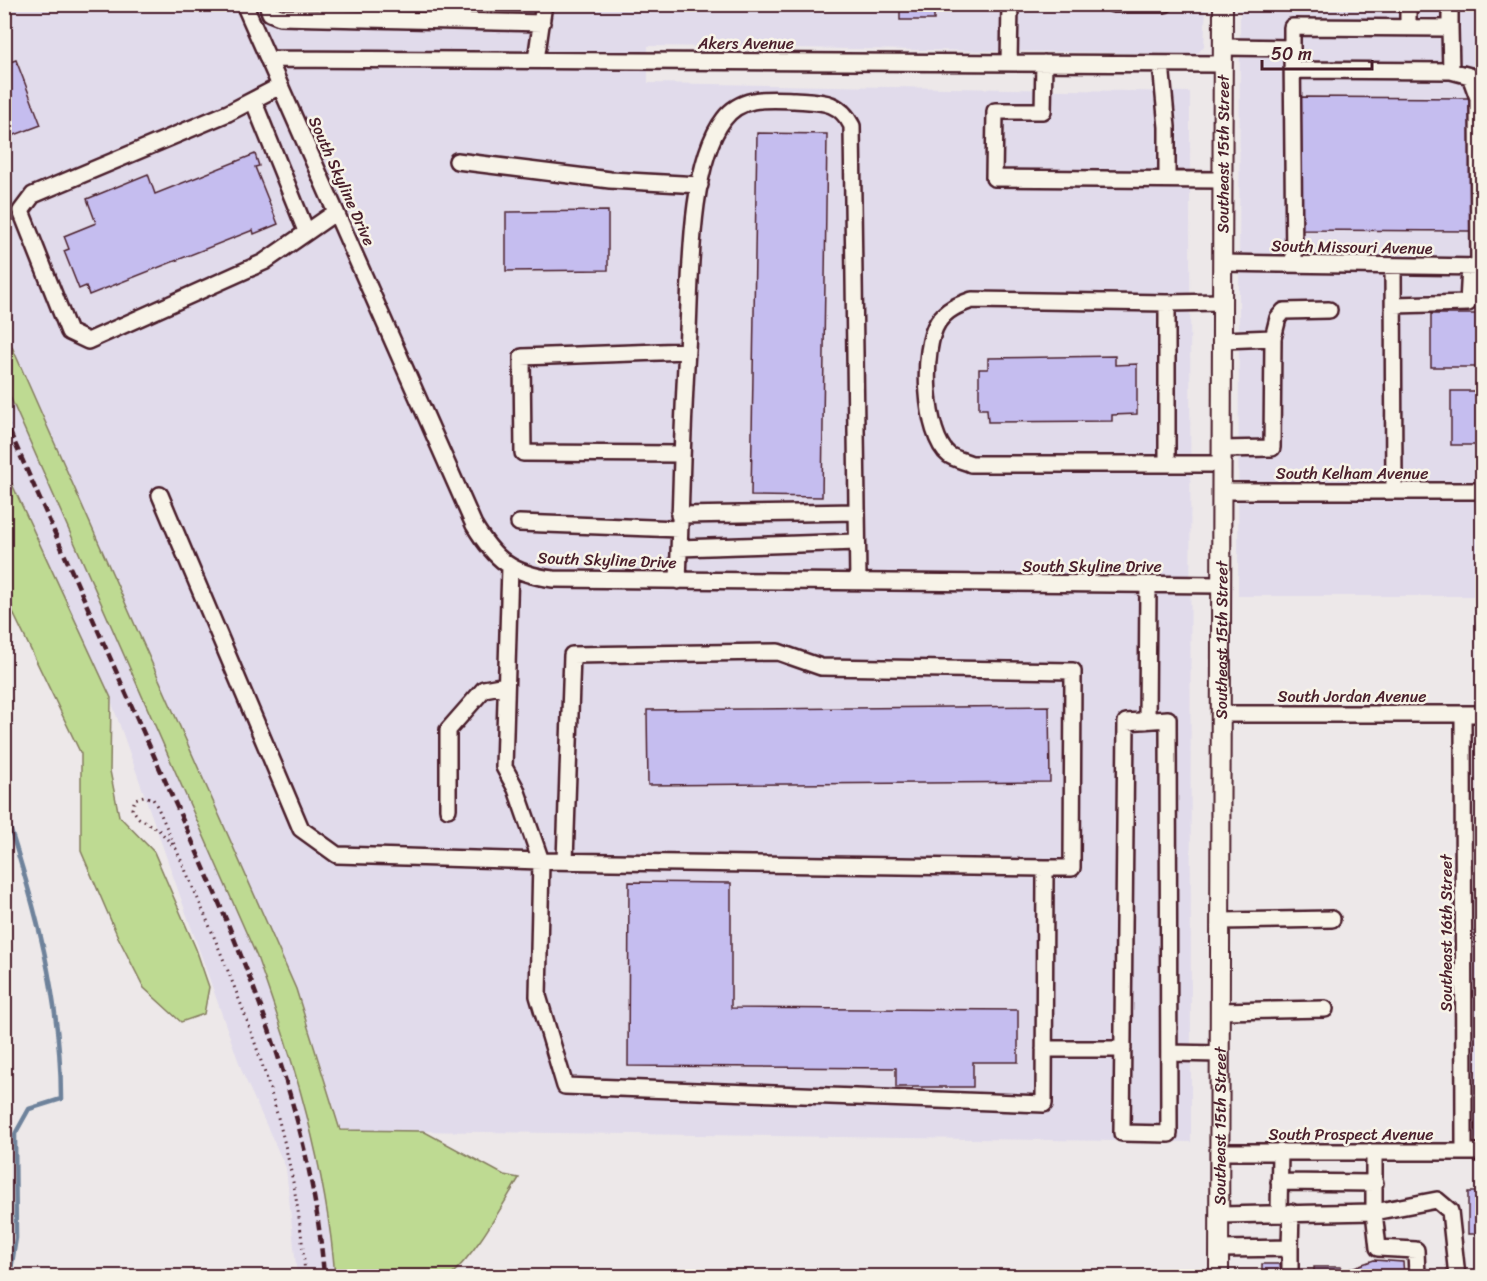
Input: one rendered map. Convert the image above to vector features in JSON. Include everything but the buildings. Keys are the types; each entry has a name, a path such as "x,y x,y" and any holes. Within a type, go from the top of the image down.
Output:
{"main road":[{"name":"Southeast 15th Street","path":"1219,1276 1223,4"}],"street":[{"name":"South Skyline Drive","path":"244,4 474,525 486,546 510,567 528,575 553,579 1221,585"},
{"path":"267,4 270,13 280,17 542,23"},
{"path":"536,60 544,4"},
{"path":"1010,4 1010,63"},
{"path":"1113,4 1165,4"},
{"path":"1408,4 1408,28"},
{"path":"1450,4 1451,71"},
{"path":"1294,264 1292,27 1450,27"},
{"name":"Akers Avenue","path":"268,59 1161,64 1292,48"},
{"path":"1044,63 1043,111 995,111 994,178 1222,180"},
{"path":"1161,64 1167,127 1167,180"},
{"path":"1292,70 1451,71 1470,76 1478,98 1477,267 1468,303 1394,305"},
{"path":"280,86 253,100 33,195 21,211 69,332 88,341 264,262 336,212"},
{"path":"253,100 306,231"},
{"path":"678,581 681,454 692,241 700,185 716,133 724,119 737,106 749,101 821,102 838,107 852,126 858,582"},
{"path":"457,160 610,180 700,185"},
{"name":"South Missouri Avenue","path":"1222,263 1477,267"},
{"path":"1394,266 1394,491"},
{"path":"1222,302 972,300 951,307 937,323 931,344 928,382 930,416 936,438 950,455 971,464 1167,464 1272,448 1273,338 1278,318 1284,311 1329,310"},
{"path":"1167,303 1167,464"},
{"path":"1223,339 1273,338"},
{"path":"681,454 523,453 522,357 687,351"},
{"name":"South Kelham Avenue","path":"1222,491 1482,491"},
{"path":"160,495 301,829 337,855 541,861 1072,868 1073,671 821,667 778,652 572,655 565,861"},
{"path":"519,524 679,522 856,512"},
{"path":"679,548 857,542"},
{"path":"510,567 504,767 516,789 541,861 538,996 565,1086 1044,1104 1045,868"},
{"path":"1147,721 1149,585"},
{"path":"448,808 448,730 484,689 506,686"},
{"name":"South Jordan Avenue","path":"1221,714 1482,714"},
{"name":"Southeast 16th Street","path":"1463,714 1464,1152"},
{"path":"1168,720 1169,1134 1122,1133 1126,722 1147,721 1168,720"},
{"path":"1221,921 1332,919"},
{"path":"1220,1011 1325,1009"},
{"path":"1044,1049 1123,1049"},
{"path":"1170,1053 1220,1054"},
{"path":"1280,1151 1279,1182 1290,1248 1290,1276"},
{"name":"South Prospect Avenue","path":"1220,1152 1482,1152"},
{"path":"1374,1152 1374,1212 1378,1248 1416,1250 1417,1276"},
{"path":"1279,1182 1375,1183"},
{"path":"1220,1215 1374,1212 1437,1200 1450,1211 1457,1276"},
{"path":"1219,1249 1290,1248"}],"path":[{"path":"176,849 160,831 139,818 132,809 135,799 144,796 153,799 176,849 214,932 246,1015 274,1104 293,1185 304,1276"}],"shaded area":[{"path":"4,5 1206,5 1204,46 1199,52 1191,54 648,46 648,83 1190,92 1191,1142 341,1130 296,989 5,338"},
{"path":"1240,5 1482,5 1482,596 1238,596"},
{"path":"4,346 257,957 289,1048 320,1163 335,1276 297,1276 286,1168 243,1074 107,689 5,469"},
{"path":"1474,898 1482,898 1482,1139 1472,1139"}],"green space":[{"path":"5,331 296,989 340,1130 423,1131 504,1175 519,1178 479,1242 450,1276 335,1276 331,1235 316,1154 296,1075 257,957 5,385"},
{"path":"5,469 111,698 110,771 119,816 154,852 196,949 209,987 204,1014 181,1022 144,988 118,937 81,851 81,754 5,596"}],"waterway":[{"path":"4,809 26,880 44,952 56,1024 61,1099 29,1109 15,1134 16,1238 10,1276"}],"railway":[{"path":"4,419 217,898 266,1021 304,1146 316,1210 324,1276"}]}
